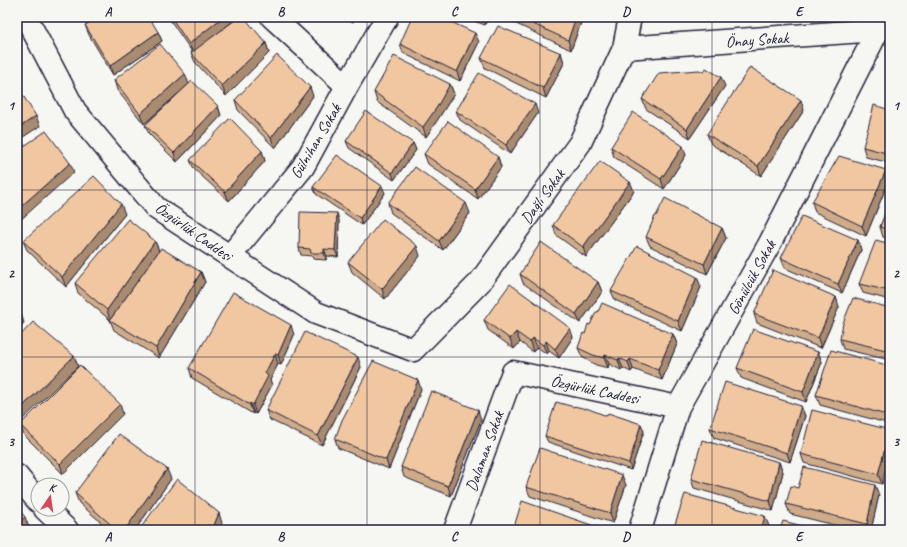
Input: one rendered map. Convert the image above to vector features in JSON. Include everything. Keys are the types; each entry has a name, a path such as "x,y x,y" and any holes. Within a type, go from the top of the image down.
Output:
{"street":[{"name":"Özgürlük Caddesi","path":"26,17 75,111 156,208 316,313 414,350"},
{"path":"272,17 347,86"},
{"name":"Gülnihan Sokak","path":"230,256 303,167 387,17"},
{"name":"Dağlı Sokak","path":"414,350 480,282 580,144 624,48 630,17"},
{"name":"Önay Sokak","path":"624,48 884,29"},
{"name":"Gönülcük Sokak","path":"640,530 678,406 770,243 884,29"},
{"name":"Özgürlük Caddesi","path":"513,372 678,406"},
{"name":"Dalaman Sokak","path":"455,530 513,372"},
{"path":"17,476 30,491"},
{"path":"54,517 68,530"}],"building":[{"path":"100,17 149,17 158,32 110,66 85,25"},
{"path":"171,17 223,17 189,44"},
{"path":"239,17 244,17 266,43 222,86 191,53"},
{"path":"412,17 440,17 475,33 457,72 400,44"},
{"path":"518,17 576,17 568,40"},
{"path":"498,26 561,53 543,88 481,58"},
{"path":"160,44 185,74 140,114 114,80"},
{"path":"277,55 310,87 271,138 235,100"},
{"path":"394,56 450,84 437,107 423,127 374,92"},
{"path":"750,67 801,100 758,166 707,134"},
{"path":"706,68 721,77 687,129 642,99 659,73 699,70 704,72"},
{"path":"479,73 535,104 506,145 456,111"},
{"path":"192,81 218,106 174,153 145,125"},
{"path":"17,86 36,116 17,129"},
{"path":"874,105 890,110 890,154 863,147"},
{"path":"366,111 413,143 392,173 346,141"},
{"path":"633,112 683,146 661,179 611,147"},
{"path":"230,118 262,151 225,192 190,160"},
{"path":"448,121 498,157 475,189 424,154"},
{"path":"46,131 70,163 17,210 17,151"},
{"path":"337,155 382,186 360,218 313,187"},
{"path":"839,156 886,170 862,226 812,202"},
{"path":"600,161 630,182 583,247 553,225"},
{"path":"415,167 466,203 439,241 388,203"},
{"path":"94,176 121,204 62,277 23,241"},
{"path":"665,198 722,228 704,264 646,237"},
{"path":"890,200 890,230 880,227"},
{"path":"300,212 337,213 335,250 324,249 324,253 311,253 310,249 299,248"},
{"path":"802,216 858,240 838,284 781,258"},
{"path":"128,219 155,241 107,310 75,283"},
{"path":"383,219 417,246 382,289 348,262"},
{"path":"876,240 890,244 890,291 859,284"},
{"path":"541,242 598,282 576,314 520,274"},
{"path":"637,246 697,277 678,321 611,291"},
{"path":"161,248 201,272 156,348 110,320"},
{"path":"773,270 836,297 818,338 754,314"},
{"path":"510,284 570,328 555,349 546,341 543,345 533,338 530,342 516,332 510,339 484,320"},
{"path":"233,292 291,325 278,355 275,354 265,373 268,376 253,405 250,403 250,405 189,368"},
{"path":"853,298 890,308 890,351 840,339 843,323"},
{"path":"602,303 673,334 658,370 630,359 628,362 619,358 618,360 605,355 604,358 578,348 583,333 585,334 588,324 590,325"},
{"path":"17,310 21,313 17,317"},
{"path":"33,322 74,356 17,412 17,339"},
{"path":"753,329 818,352 803,392 737,368"},
{"path":"305,332 358,357 318,436 266,410"},
{"path":"831,350 890,366 890,416 816,395"},
{"path":"373,361 418,380 386,460 335,439 342,420"},
{"path":"80,365 120,404 60,464 20,425"},
{"path":"725,382 801,406 787,453 710,428"},
{"path":"431,391 478,410 448,486 401,467"},
{"path":"556,402 574,407 586,408 607,416 608,413 641,424 629,463 545,436"},
{"path":"812,410 890,430 878,474 801,454"},
{"path":"119,434 167,469 125,530 117,530 75,493"},
{"path":"702,440 779,462 770,501 691,479"},
{"path":"540,448 622,475 610,513 526,487"},
{"path":"804,467 875,485 867,524 786,504 791,486 798,488"},
{"path":"177,479 219,513 212,530 139,530"},
{"path":"685,494 765,516 761,530 673,530"},
{"path":"522,501 603,529 603,530 513,530"},
{"path":"17,507 25,517 17,524"},
{"path":"783,521 818,530 780,530"}]}
